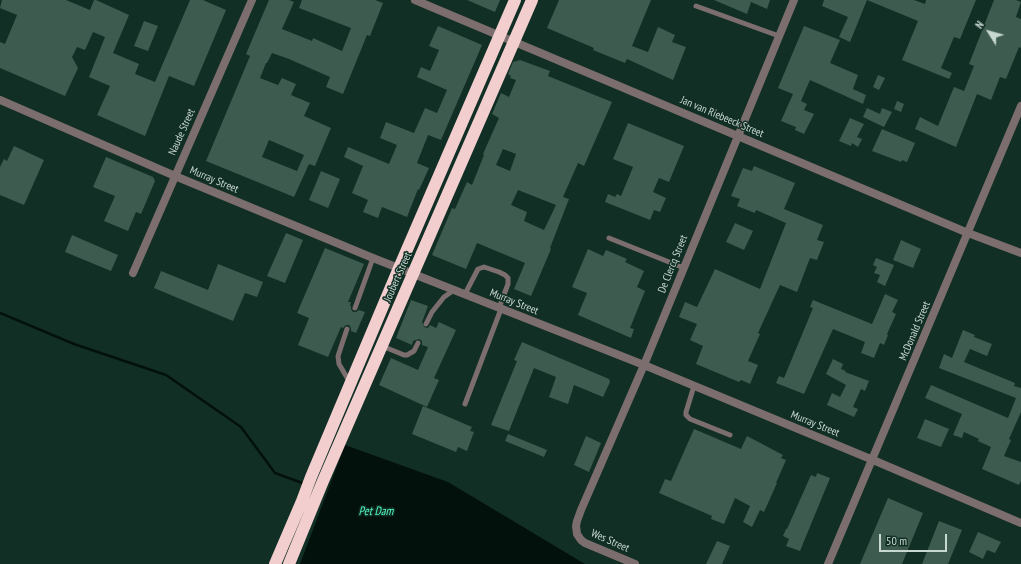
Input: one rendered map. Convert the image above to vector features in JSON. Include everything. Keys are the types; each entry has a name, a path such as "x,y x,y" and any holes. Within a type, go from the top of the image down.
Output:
{"highway":[{"name":"Joubert Street","path":"289,564 307,504 311,477 399,268 515,0"},
{"name":"Joubert Street","path":"275,564 307,504 323,481 532,0"}],"street":[{"name":"Naude Street","path":"133,273 252,0"},
{"name":"Jan van Riebeeck Street","path":"415,0 968,233 1021,253"},
{"name":"De Clercq Street","path":"579,537 576,526 581,510 644,365 794,0"},
{"name":"Murray Street","path":"0,100 175,176 372,258 644,365 1021,523"},
{"name":"McDonald Street","path":"828,564 1021,106"},
{"name":"Wes Street","path":"579,537 589,545 635,564"}],"lane":[{"path":"696,6 779,36"},
{"path":"609,238 684,268"},
{"path":"355,308 372,258"},
{"path":"465,294 478,269 484,267 499,272 508,278 508,284 500,308 465,404"},
{"path":"426,324 432,312 444,297 454,290"},
{"path":"347,329 338,356 339,364 350,383"},
{"path":"382,346 407,355 414,351 418,343"},
{"path":"694,386 686,415 690,419 730,435"}],"water":[{"name":"Pet Dam","path":"345,445 448,482 585,564 300,564"}],"building":[{"path":"2,0 66,0 90,10 94,0 96,0 129,15 113,53 139,64 135,74 155,82 190,0 203,0 226,10 194,86 169,76 145,136 97,115 110,86 89,77 105,37 93,32 85,50 77,47 72,57 78,68 65,96 0,68 0,42 5,44 17,15 0,8"},
{"path":"269,0 289,0 294,2 282,29 312,41 313,38 342,51 351,28 299,8 302,0 375,0 383,3 370,36 367,35 343,94 326,87 330,77 289,59 272,53 266,63 260,78 278,85 282,78 296,84 291,95 310,103 304,116 331,128 315,166 309,164 294,197 206,161 250,56 246,54","holes":["269,140 304,155 297,171 262,157"]},
{"path":"467,0 500,0 495,12"},
{"path":"559,0 651,0 632,46 648,52 658,27 675,35 672,42 686,47 673,80 627,59 625,63 593,50 594,48 547,28"},
{"path":"714,0 770,0 767,9 751,2 747,14"},
{"path":"824,0 867,0 850,42 839,37 848,17 822,6"},
{"path":"867,0 914,0 925,4 926,0 976,0 960,39 954,37 941,68 952,73 949,79 902,60 918,21"},
{"path":"994,0 1016,0 1021,2 1016,17 1021,19 1021,48 1019,47 1006,79 1000,77 991,100 977,94 956,147 915,129 920,117 938,126 954,87 964,91 974,66 969,64"},
{"path":"144,21 158,26 148,51 134,46"},
{"path":"438,26 482,45 441,140 428,135 417,163 429,168 419,190 418,189 407,217 382,207 378,218 363,212 368,200 352,193 363,166 344,157 348,147 389,164 397,145 380,138 386,122 414,133 425,108 437,113 447,90 417,77 421,67 430,71 439,50 429,46"},
{"path":"804,26 840,40 830,63 858,75 853,89 866,95 863,104 810,80 801,101 807,104 804,110 814,114 804,134 795,130 796,127 781,121 793,94 778,88"},
{"path":"520,60 550,71 548,76 612,102 584,166 578,163 563,197 569,199 550,248 551,249 531,296 514,289 525,263 477,243 466,269 432,255 452,208 455,209 467,182 472,185 484,155 483,154 499,118 492,114 501,93 509,97 516,80 510,78 511,76 508,74 513,62","holes":["503,149 516,154 510,171 496,165","518,190 556,205 544,230 524,221 527,212 511,205"]},
{"path":"878,75 885,78 879,90 873,87"},
{"path":"897,101 904,104 901,112 894,109"},
{"path":"867,108 880,114 882,108 892,112 884,127 863,117"},
{"path":"850,118 864,124 857,137 862,139 858,147 852,143 851,146 839,141"},
{"path":"628,123 684,146 669,182 659,178 653,192 666,198 660,212 654,210 650,220 605,202 608,194 615,197 617,194 621,196 633,167 613,159"},
{"path":"882,129 915,143 907,162 902,160 901,162 872,151"},
{"path":"14,146 44,160 24,205 0,195 0,167 4,159 7,161"},
{"path":"106,157 153,177 155,181 141,214 136,212 128,231 104,221 115,196 93,187"},
{"path":"754,166 795,183 784,209 823,225 817,240 824,242 817,260 810,258 797,292 780,285 758,333 760,334 748,361 758,365 750,384 741,380 739,382 696,364 703,346 690,340 697,324 679,317 685,302 697,307 715,269 760,289 786,223 756,210 755,213 737,206 740,199 731,196 743,168 752,171"},
{"path":"321,171 340,179 328,208 309,200"},
{"path":"735,223 753,231 744,250 726,242"},
{"path":"286,233 303,240 285,283 267,276"},
{"path":"72,235 118,255 111,271 65,252"},
{"path":"901,240 921,249 913,268 893,260"},
{"path":"325,248 364,264 348,302 351,302 350,306 353,312 359,310 365,312 356,333 351,331 349,325 346,325 343,328 341,327 328,357 298,345 309,318 297,313"},
{"path":"588,249 603,256 606,250 627,259 625,262 644,271 637,287 645,291 630,328 634,329 631,338 578,315 587,293 572,287"},
{"path":"876,258 894,265 885,286 877,282 880,275 874,273 877,267 873,265"},
{"path":"218,264 263,282 257,297 245,293 233,321 154,288 161,271 208,290"},
{"path":"885,294 898,300 892,312 896,314 884,345 880,343 874,358 861,353 865,342 833,329 804,394 776,383 779,376 784,378 813,308 810,307 813,300 872,324"},
{"path":"411,300 428,306 422,322 424,327 428,328 430,325 436,328 439,322 456,330 434,378 439,380 427,407 379,385 391,358 418,370 428,347 422,345 422,341 419,339 413,341 412,345 396,338"},
{"path":"963,330 975,335 974,337 992,344 987,356 970,349 964,362 1015,383 1014,386 1021,388 1021,412 1009,439 1011,440 1004,456 1021,462 1021,481 1019,485 982,469 991,447 964,432 962,438 953,435 962,414 925,398 931,385 1008,418 1016,398 939,368 944,354 952,358"},
{"path":"522,342 609,379 610,382 603,397 574,385 568,404 549,397 556,377 534,368 509,431 491,425 517,361 514,360"},
{"path":"833,359 843,364 841,369 846,371 845,372 869,381 865,391 861,389 853,407 858,409 854,417 827,405 832,393 840,397 846,385 826,374"},
{"path":"423,406 472,427 470,431 474,432 467,451 458,447 456,452 412,434"},
{"path":"925,419 949,429 941,447 917,438"},
{"path":"694,429 741,449 747,436 783,455 781,458 786,460 764,512 760,510 752,527 743,522 750,506 735,498 724,524 711,519 712,516 659,493 665,479 671,481"},
{"path":"508,434 547,450 544,457 505,441"},
{"path":"586,436 601,443 589,472 574,465"},
{"path":"817,473 830,478 800,551 786,546 789,539 783,536 811,475 816,477"},
{"path":"888,498 923,513 902,564 860,564"},
{"path":"939,521 962,530 948,564 922,564"},
{"path":"978,532 1001,542 995,553 987,550 983,559 969,552"},
{"path":"717,541 730,546 722,564 706,564"}],"waterway":[{"path":"0,313 74,344 166,375 241,427 275,473 305,484"}]}
